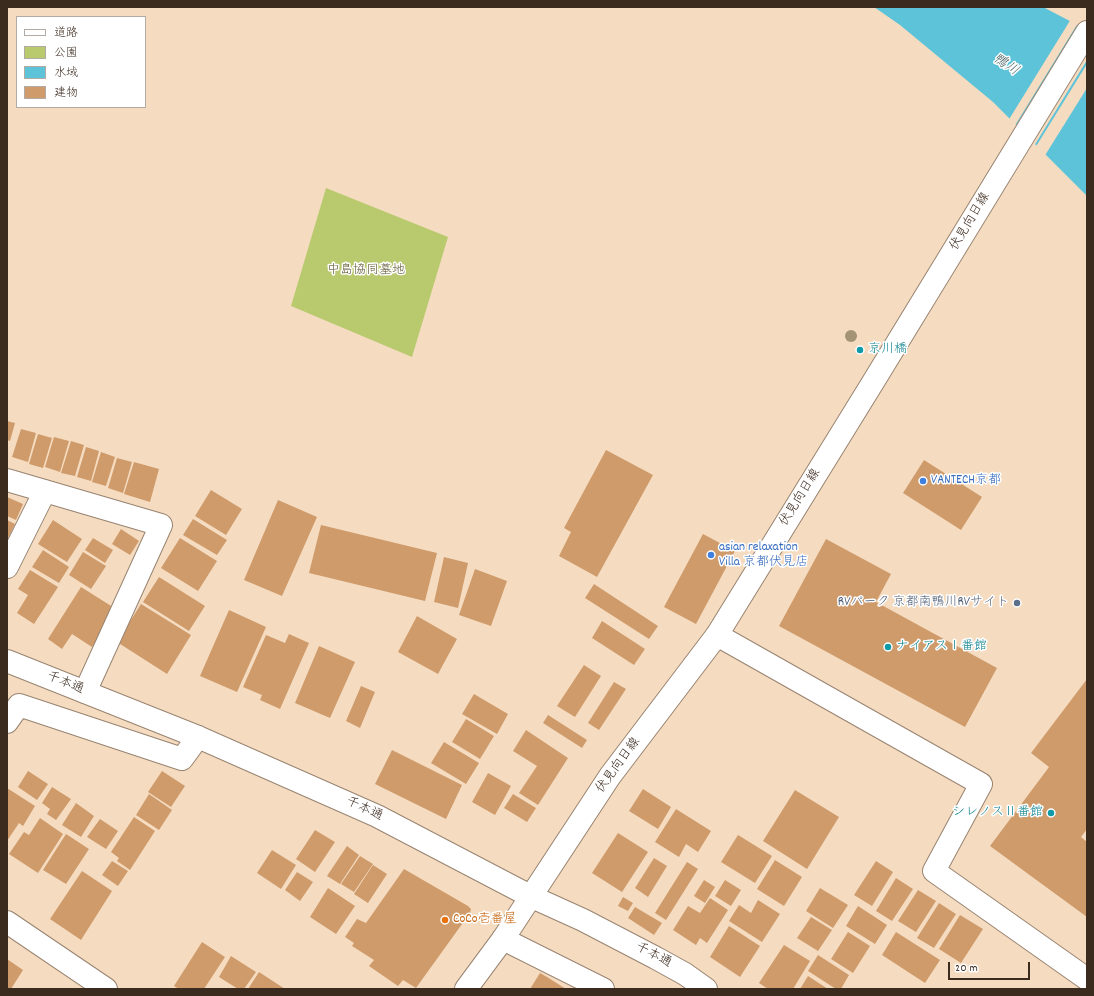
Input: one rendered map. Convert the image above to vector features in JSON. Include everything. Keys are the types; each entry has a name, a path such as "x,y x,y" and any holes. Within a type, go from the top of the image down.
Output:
{"street":[{"name":"伏見向日線","path":"466,989 503,940 530,896 610,776 717,635 1087,32"},
{"path":"7,480 161,525 85,692"},
{"path":"7,567 45,491"},
{"path":"717,635 981,784 934,871 1087,979"},
{"name":"千本通","path":"7,661 198,737 377,816 530,896 583,920 656,958 685,974 706,989"},
{"path":"7,722 19,705 182,759 198,737"},
{"path":"7,922 106,989"},
{"path":"503,940 603,989"}],"green space":[{"name":"中島協同墓地","path":"326,188 448,237 412,357 291,306"}],"water":[{"name":"鴨川","path":"874,7 1043,7 1087,30 1087,196 993,102 900,25"}],"pier":[{"path":"1071,19 1078,23 1014,127 1008,121"},
{"path":"1079,24 1087,28 1087,60 1034,146 1015,127"},
{"path":"1087,64 1087,88 1044,157 1035,148"}],"building":[{"path":"7,421 15,423 10,441 7,440"},
{"path":"21,429 36,433 28,462 12,457"},
{"path":"38,434 52,438 43,468 29,464"},
{"path":"54,437 69,441 60,472 45,467"},
{"path":"71,441 84,445 75,476 61,473"},
{"path":"86,447 99,451 91,481 77,477"},
{"path":"606,450 653,475 597,577 559,556 571,532 564,528"},
{"path":"101,452 115,457 106,486 92,482"},
{"path":"117,458 132,462 123,493 108,488"},
{"path":"924,460 982,497 961,530 903,493"},
{"path":"134,462 159,469 150,502 124,494"},
{"path":"211,490 242,509 226,535 195,516"},
{"path":"7,497 23,504 16,520 7,516"},
{"path":"278,500 317,517 282,596 244,580"},
{"path":"193,519 227,540 217,555 183,535"},
{"path":"7,520 15,524 7,540"},
{"path":"53,520 82,539 67,562 38,544"},
{"path":"321,525 437,553 425,601 309,573"},
{"path":"121,529 139,541 130,555 112,544"},
{"path":"703,534 735,551 696,624 664,607"},
{"path":"93,538 113,550 105,563 85,550"},
{"path":"180,538 217,561 198,591 161,568"},
{"name":"ナイアスⅠ番館","path":"826,539 891,574 876,602 997,668 965,727 779,626"},
{"path":"43,550 69,567 59,583 32,567"},
{"path":"83,552 106,566 91,589 69,575"},
{"path":"444,557 468,563 458,608 434,602"},
{"path":"475,569 507,581 491,626 459,615"},
{"path":"30,570 58,587 34,624 17,613 28,595 18,589"},
{"path":"159,577 205,606 189,631 143,602"},
{"path":"594,584 658,626 649,639 585,598"},
{"path":"81,587 116,609 92,647 72,634 62,649 48,639"},
{"path":"141,604 191,635 167,674 117,642"},
{"path":"229,610 266,627 237,692 200,676"},
{"path":"417,616 457,639 438,674 398,652"},
{"path":"602,621 645,649 634,665 592,638"},
{"path":"289,634 309,643 280,709 260,700 262,695 243,687 266,635 285,643"},
{"path":"319,646 355,662 330,718 295,703"},
{"path":"584,665 601,676 575,717 557,706"},
{"name":"シレノスⅡ番館","path":"1087,679 1087,829 1081,837 1087,842 1087,917 990,846 1049,767 1031,753"},
{"path":"614,682 626,689 599,730 588,723"},
{"path":"361,686 375,692 360,728 346,721"},
{"path":"474,694 508,714 497,734 462,714"},
{"path":"548,715 587,740 582,748 543,723"},
{"path":"466,719 494,736 480,759 452,742"},
{"path":"526,730 568,758 538,805 519,793 537,766 513,751"},
{"path":"444,742 479,763 466,784 431,763"},
{"path":"392,750 462,785 446,819 375,784"},
{"path":"28,771 48,784 37,800 18,787"},
{"path":"162,771 185,786 171,807 148,792"},
{"path":"488,773 511,786 495,815 472,802"},
{"path":"52,787 71,799 56,820 47,814 50,809 42,803"},
{"path":"7,788 35,806 23,826 19,823 7,841"},
{"path":"643,789 671,807 658,829 629,811"},
{"path":"795,790 839,817 807,869 763,841"},
{"path":"149,794 172,810 159,830 136,815"},
{"path":"513,794 536,808 527,822 504,808"},
{"path":"76,803 94,816 81,837 62,825"},
{"path":"676,809 711,831 698,852 686,844 679,857 655,842"},
{"path":"134,817 155,831 130,870 117,861 119,858 111,852"},
{"path":"40,818 63,834 38,873 9,854 24,832 29,835"},
{"path":"100,819 118,831 106,849 87,837"},
{"path":"315,830 335,842 315,872 296,859"},
{"path":"618,833 648,852 622,892 592,873"},
{"path":"66,834 89,849 66,884 43,870"},
{"path":"738,835 772,856 755,883 721,862"},
{"path":"347,846 359,855 340,884 327,876"},
{"path":"272,850 296,865 281,889 257,873"},
{"path":"360,856 373,864 354,892 341,884"},
{"path":"654,858 667,866 648,897 635,888"},
{"path":"775,860 802,877 784,906 757,889"},
{"path":"112,861 128,871 118,886 102,875"},
{"path":"876,861 893,872 872,906 854,895"},
{"path":"687,862 698,869 666,920 655,913"},
{"path":"373,865 387,874 368,903 354,894"},
{"path":"404,869 471,909 470,913 416,988 403,980 398,986 369,966 374,960 352,946 354,943 345,937 357,919 366,923"},
{"path":"82,871 112,891 81,940 50,919"},
{"path":"297,872 313,882 300,901 285,890"},
{"path":"896,878 913,889 892,921 876,911"},
{"path":"704,880 715,887 705,903 694,896"},
{"path":"725,880 741,890 731,906 715,896"},
{"path":"328,888 355,906 336,934 310,917"},
{"path":"820,888 848,905 833,928 806,911"},
{"path":"918,890 936,901 916,932 898,921"},
{"path":"623,897 633,903 628,911 618,906"},
{"path":"710,898 728,910 707,943 700,938 696,945 673,930 688,906 700,913"},
{"path":"758,900 780,914 762,942 729,921 739,905 751,913"},
{"path":"939,903 956,914 934,948 917,938"},
{"path":"858,906 887,925 875,944 846,926"},
{"path":"635,907 662,923 654,935 628,918"},
{"path":"960,915 983,929 961,963 939,949"},
{"path":"811,917 832,930 818,951 797,938"},
{"path":"729,926 760,946 740,977 710,957"},
{"path":"848,932 870,946 853,973 831,959"},
{"path":"896,932 940,960 925,983 882,955"},
{"path":"202,942 225,957 204,989 179,989 174,986"},
{"path":"784,945 810,961 793,989 768,989 759,983"},
{"path":"818,955 849,975 841,989 836,989 808,971"},
{"path":"231,956 256,972 244,989 238,989 219,977"},
{"path":"7,959 23,970 11,989 7,989"},
{"path":"259,972 285,989 248,989"},
{"path":"540,973 547,977 566,989 530,989"},
{"path":"808,976 828,989 800,989"}],"place":[{"name":"京川橋","path":"860,350"},
{"name":"VANTECH京都","path":"923,481"},
{"name":"asian relaxation Villa 京都伏見店","path":"711,555"},
{"name":"RVパーク 京都南鴨川RVサイト","path":"1017,603"},
{"name":"ナイアスⅠ番館","path":"888,647"},
{"name":"シレノスⅡ番館","path":"1051,813"},
{"name":"CoCo壱番屋","path":"445,920"}]}
